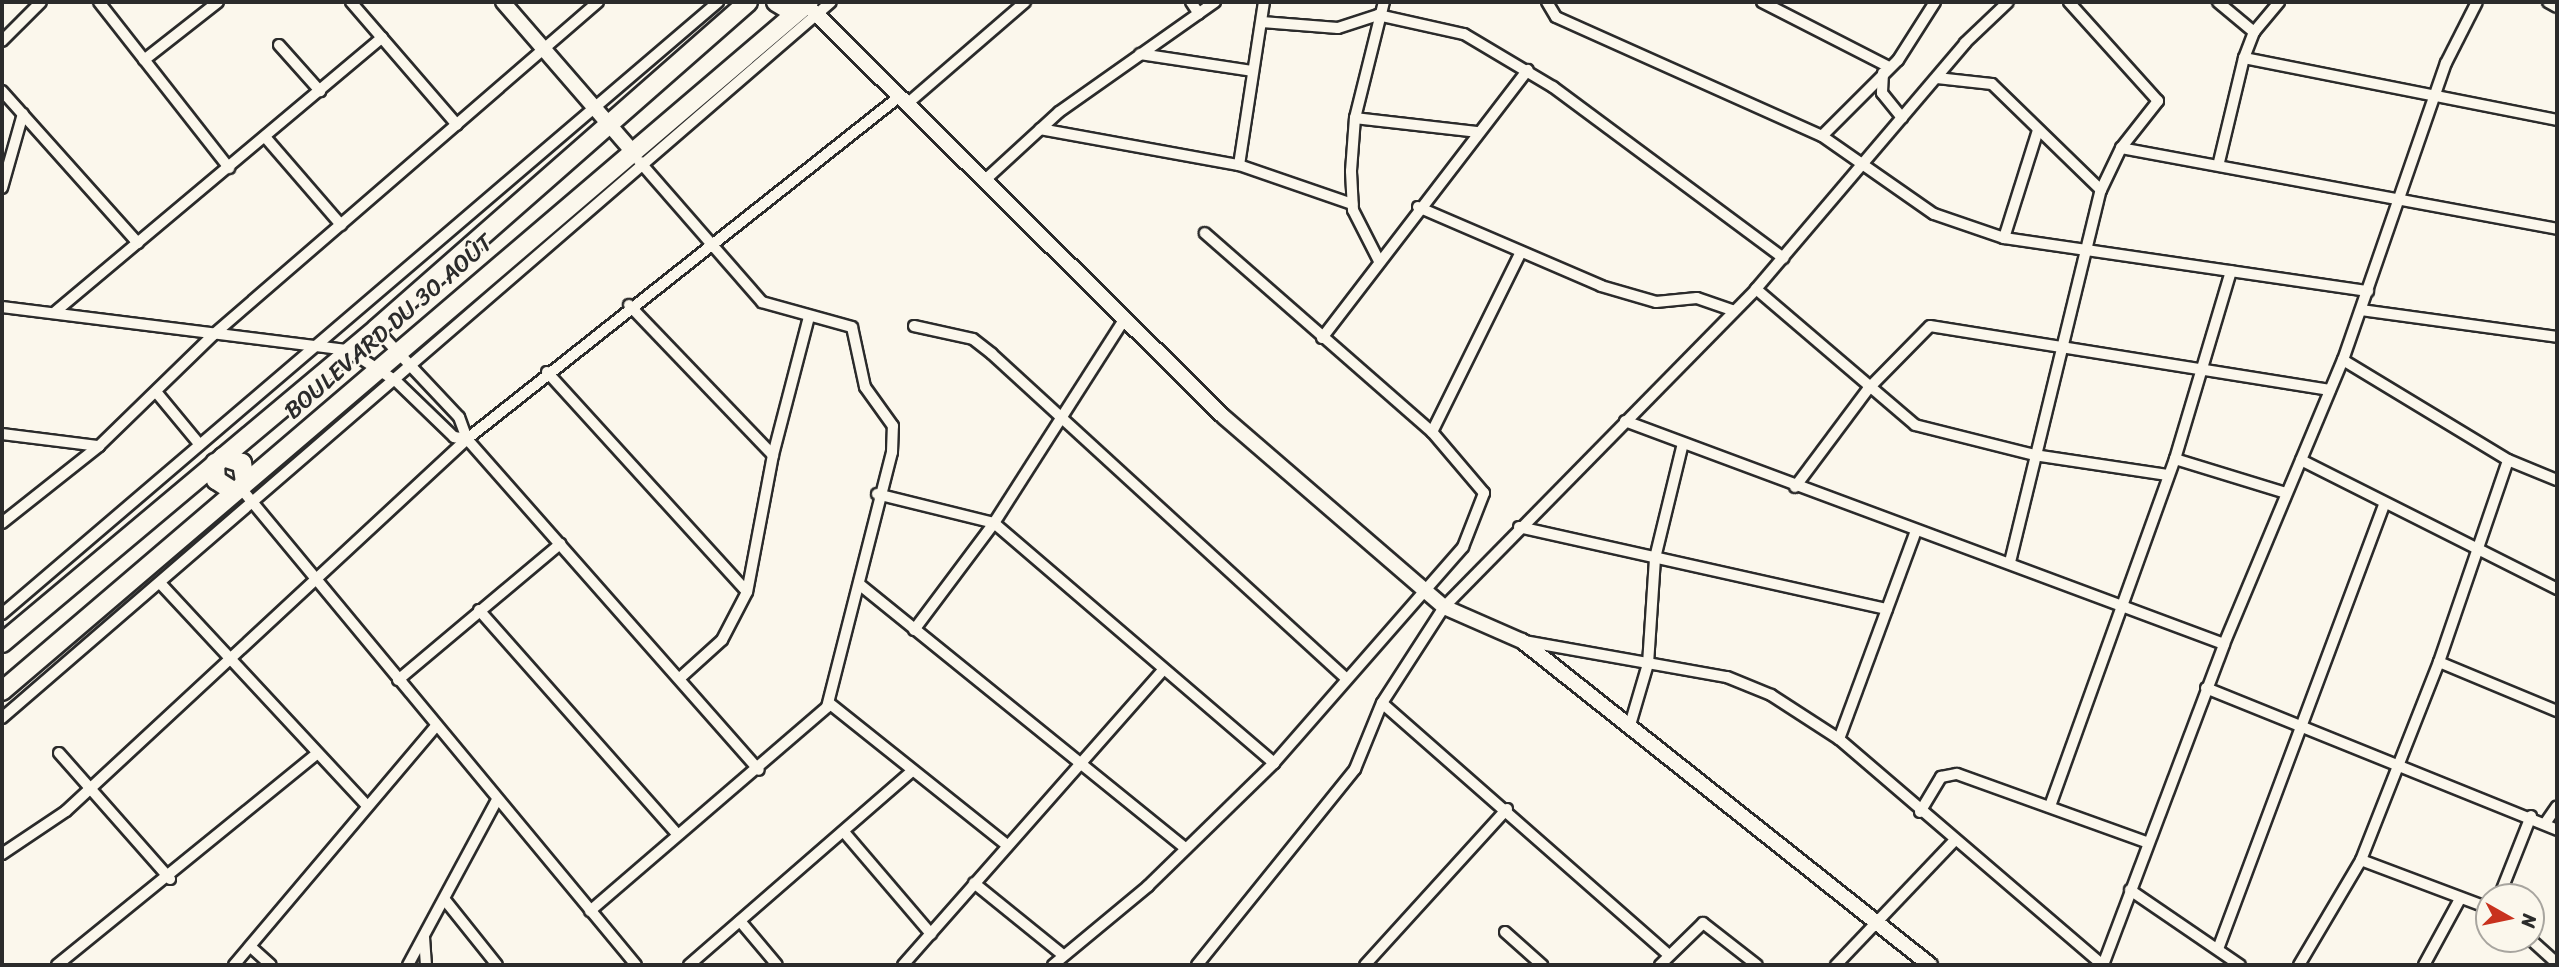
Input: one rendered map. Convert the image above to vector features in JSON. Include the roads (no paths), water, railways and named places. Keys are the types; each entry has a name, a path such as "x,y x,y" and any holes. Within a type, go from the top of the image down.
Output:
{"highway":[{"name":"BOULEVARD DU 30 AOÛT","path":"2,643 376,329 603,113 748,2"},
{"path":"776,2 806,8"},
{"name":"BOULEVARD DU 30 AOÛT","path":"2,691 631,150 806,8"},
{"path":"219,460 242,463 239,486 216,480 219,460"}],"street":[{"path":"2,41 41,2"},
{"path":"99,2 229,168"},
{"path":"144,60 218,2"},
{"path":"351,2 457,125"},
{"path":"503,2 603,113 643,167 762,302 852,327 865,387 891,418 892,453 877,494 859,583 829,703 759,770 676,833 590,911"},
{"path":"2,523 99,446 157,393 213,335 598,2"},
{"path":"2,614 320,342 603,113 718,2"},
{"path":"2,718 643,167 806,8 831,2"},
{"path":"2,854 43,831 229,653 467,439 547,372 629,305 903,100 1026,2"},
{"path":"1191,2 1199,14"},
{"path":"985,180 1040,129 1215,2"},
{"path":"1239,166 1264,2"},
{"path":"1379,261 1352,204 1355,118 1378,15 1384,2"},
{"path":"1547,2 1556,17 1822,136 1864,161 1947,222 2004,238 2089,252 2368,291"},
{"path":"1762,2 1886,70"},
{"path":"1822,136 1886,70 1936,2"},
{"path":"1197,965 1328,807 1355,769 1382,703 1444,607 1519,527 1756,289 1864,161 2008,2"},
{"path":"2010,562 2034,455 2089,252 2102,190 2121,148 2158,97 2069,2"},
{"path":"2218,2 2254,32"},
{"path":"2219,162 2244,58 2254,32 2278,2"},
{"path":"806,8 985,180 1123,321 1444,607 1522,640 1739,680 1839,739 1953,842 2103,965 2146,842 2206,688 2343,360 2402,197 2435,95 2477,2"},
{"path":"2548,2 2557,7"},
{"path":"1262,22 1338,28 1378,15 1464,34 1528,71 1783,258"},
{"path":"55,312 266,138 382,38"},
{"path":"279,45 320,91"},
{"path":"1140,54 1252,71"},
{"path":"2244,58 2557,120"},
{"path":"1886,70 1882,93 1902,118"},
{"path":"1322,338 1418,206 1528,71"},
{"path":"1937,78 1992,85 2102,190"},
{"path":"2,91 138,243"},
{"path":"2,188 23,114"},
{"path":"1355,118 1478,132"},
{"path":"1040,129 1239,166 1352,204"},
{"path":"2004,238 2038,130"},
{"path":"266,138 341,225"},
{"path":"2121,148 2219,162 2557,229"},
{"path":"1418,206 1521,252 1650,301 1688,297 1734,311"},
{"path":"1053,965 1185,848 1274,763 1424,587 1463,547 1484,493 1432,432 1205,233"},
{"path":"1432,432 1521,252"},
{"path":"2050,806 2175,459 2231,271"},
{"path":"1756,289 1868,389 1923,429 2034,455 2168,475"},
{"path":"629,305 773,455"},
{"path":"2,307 213,335 320,342 348,350 376,372 396,381 454,437 467,439"},
{"path":"2361,310 2557,337"},
{"path":"680,678 722,640 747,592 773,455 809,317"},
{"path":"914,630 993,523 1123,321"},
{"path":"914,326 972,339 1063,415 1346,678"},
{"path":"1795,487 1868,389 1930,326 2202,374 2330,390"},
{"path":"376,329 459,417 467,439 759,770"},
{"path":"2343,360 2508,460 2557,480"},
{"path":"547,372 747,592"},
{"path":"157,393 200,445"},
{"path":"1625,421 1795,487 2010,562 2224,644"},
{"path":"2,434 99,446"},
{"path":"1630,725 1648,664 1655,558 1683,443"},
{"path":"2175,459 2286,493"},
{"path":"2301,460 2384,505 2478,547 2557,589"},
{"path":"2300,965 2361,860 2439,662 2508,460"},
{"path":"239,486 636,965"},
{"path":"877,494 993,523 1274,763"},
{"path":"2218,949 2384,505"},
{"path":"1519,527 1887,609"},
{"path":"1839,739 1916,531"},
{"path":"398,680 560,544"},
{"path":"160,583 229,653 317,754 367,806"},
{"path":"859,583 1185,848"},
{"path":"479,610 676,833"},
{"path":"1522,640 1930,965"},
{"path":"2439,662 2557,711"},
{"path":"902,965 1163,670"},
{"path":"2206,688 2546,822 2557,831"},
{"path":"829,703 1007,845"},
{"path":"1382,703 1507,809 1668,954"},
{"path":"234,965 252,948 436,726"},
{"path":"60,753 170,879"},
{"path":"57,965 170,879 317,754"},
{"path":"689,965 912,771"},
{"path":"1920,813 1933,786 1949,774 2050,806 2146,842"},
{"path":"408,965 497,800"},
{"path":"2546,822 2557,806"},
{"path":"1365,965 1507,809"},
{"path":"2505,883 2531,816"},
{"path":"844,832 931,934"},
{"path":"1836,965 1879,923 1953,842"},
{"path":"2361,860 2475,904"},
{"path":"974,883 1063,955"},
{"path":"2130,890 2240,965"},
{"path":"445,900 497,965"},
{"path":"2424,965 2460,900"},
{"path":"740,921 776,965"},
{"path":"1660,965 1668,954 1703,923 1757,965"},
{"path":"1505,932 1542,965"},
{"path":"424,936 426,965"},
{"path":"252,948 271,965"}]}
